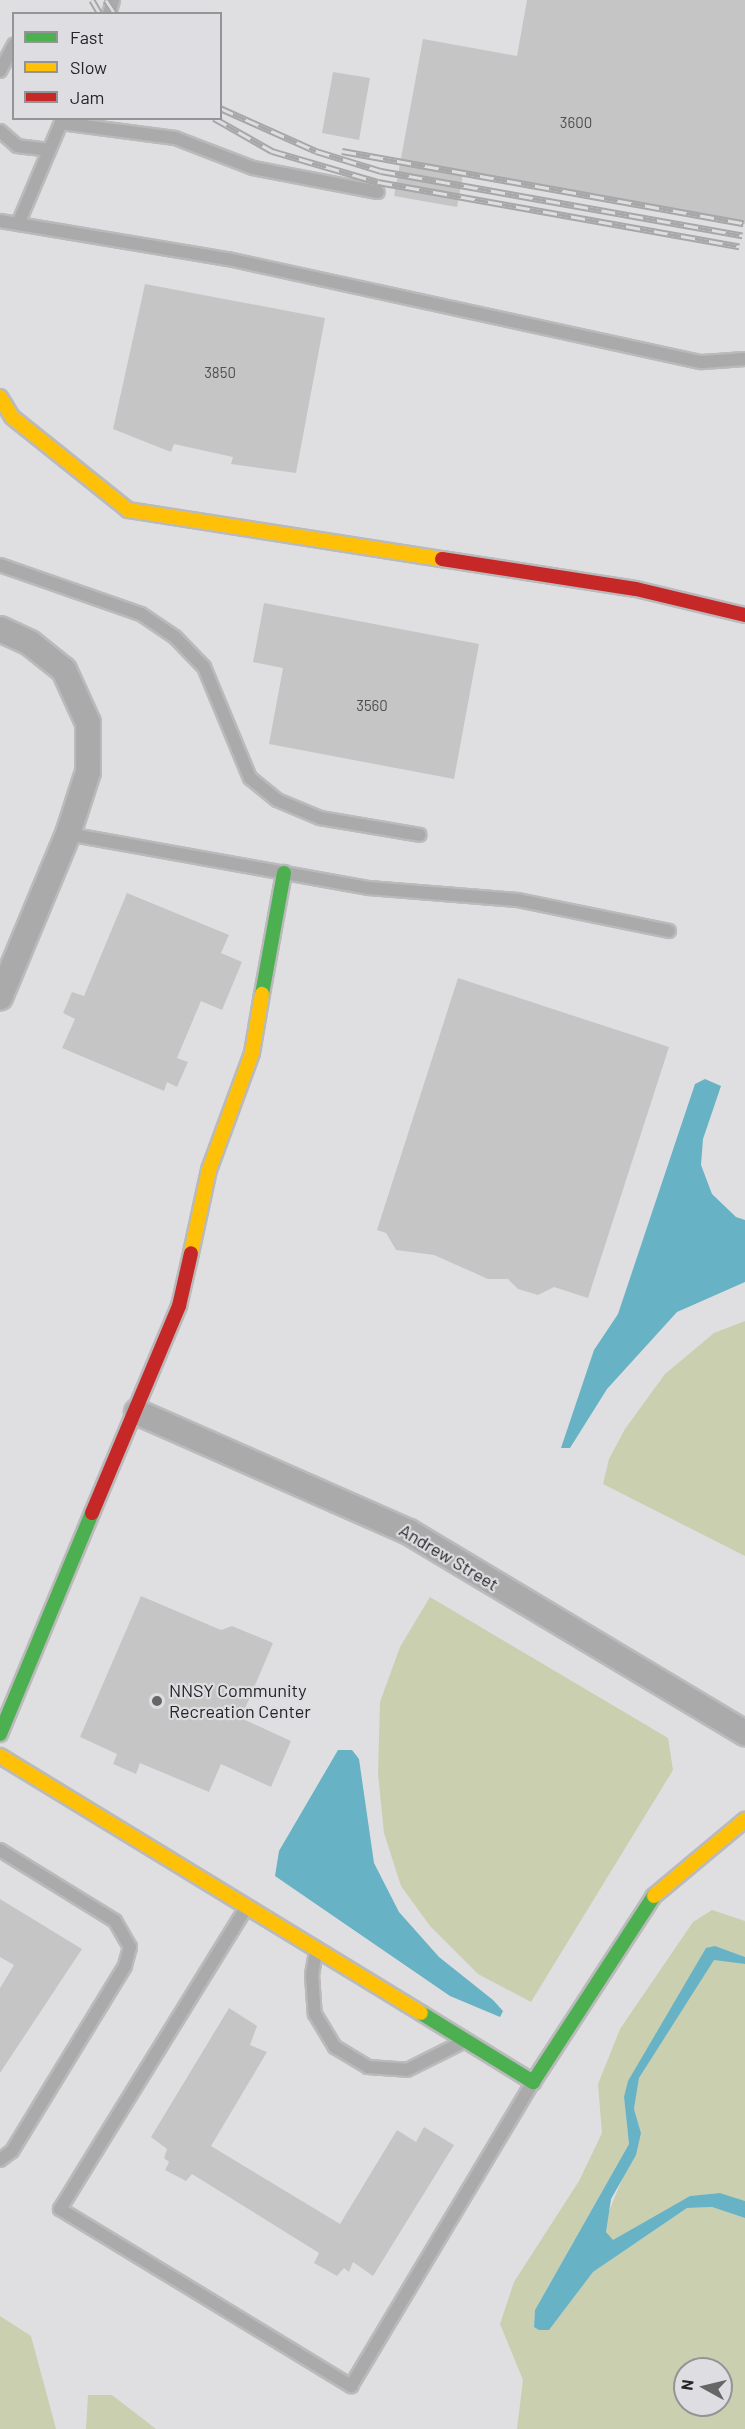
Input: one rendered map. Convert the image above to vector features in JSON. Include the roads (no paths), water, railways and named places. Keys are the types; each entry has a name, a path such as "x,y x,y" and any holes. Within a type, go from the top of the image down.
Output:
{"street":[{"path":"0,397 12,417 128,510 636,589 745,615"},
{"path":"0,629 30,643 64,670 85,714 88,772 68,834 0,997"},
{"path":"0,1734 137,1412 179,1306 209,1170 252,1053 284,873"},
{"name":"Andrew Street","path":"137,1412 410,1532 745,1733"},
{"path":"0,1756 533,2082 649,1901 745,1820"}],"lane":[{"path":"0,71 12,49"},
{"path":"18,224 62,121 175,138 253,168 378,192"},
{"path":"0,131 17,146 49,150"},
{"path":"0,221 228,259 702,362 745,359"},
{"path":"0,565 141,614 175,637 204,667 250,778 277,801 320,818 420,835"},
{"path":"68,834 369,888 518,900 669,931"},
{"path":"0,1850 115,1921 130,1947 114,1985 12,2151 0,2160"},
{"path":"246,1907 60,2209 351,2386 533,2082"},
{"path":"316,1950 312,1975 315,2014 335,2047 368,2067 407,2070 464,2041"}],"water":[{"path":"705,1079 721,1086 703,1139 701,1165 712,1194 736,1217 745,1220 745,1282 677,1312 607,1389 570,1448 561,1448 594,1350 618,1314 695,1084"},
{"path":"338,1750 352,1750 359,1759 374,1863 399,1912 439,1957 493,2000 503,2011 500,2017 450,1996 275,1876 279,1851"},
{"path":"715,1946 745,1957 745,1964 714,1960 639,2078 634,2109 641,2133 636,2155 611,2199 606,2232 613,2240 690,2196 720,2193 745,2201 745,2218 712,2207 687,2208 593,2272 549,2330 539,2330 534,2327 535,2310 629,2144 624,2097 628,2081 706,1948"}],"railway":[{"path":"92,0 99,12"},
{"path":"106,0 114,12"},
{"path":"222,109 316,151 381,171 742,235"},
{"path":"218,120 272,151 378,182 739,246"},
{"path":"342,151 744,223"}],"place":[{"name":"NNSY Community Recreation Center","path":"157,1701"}]}
